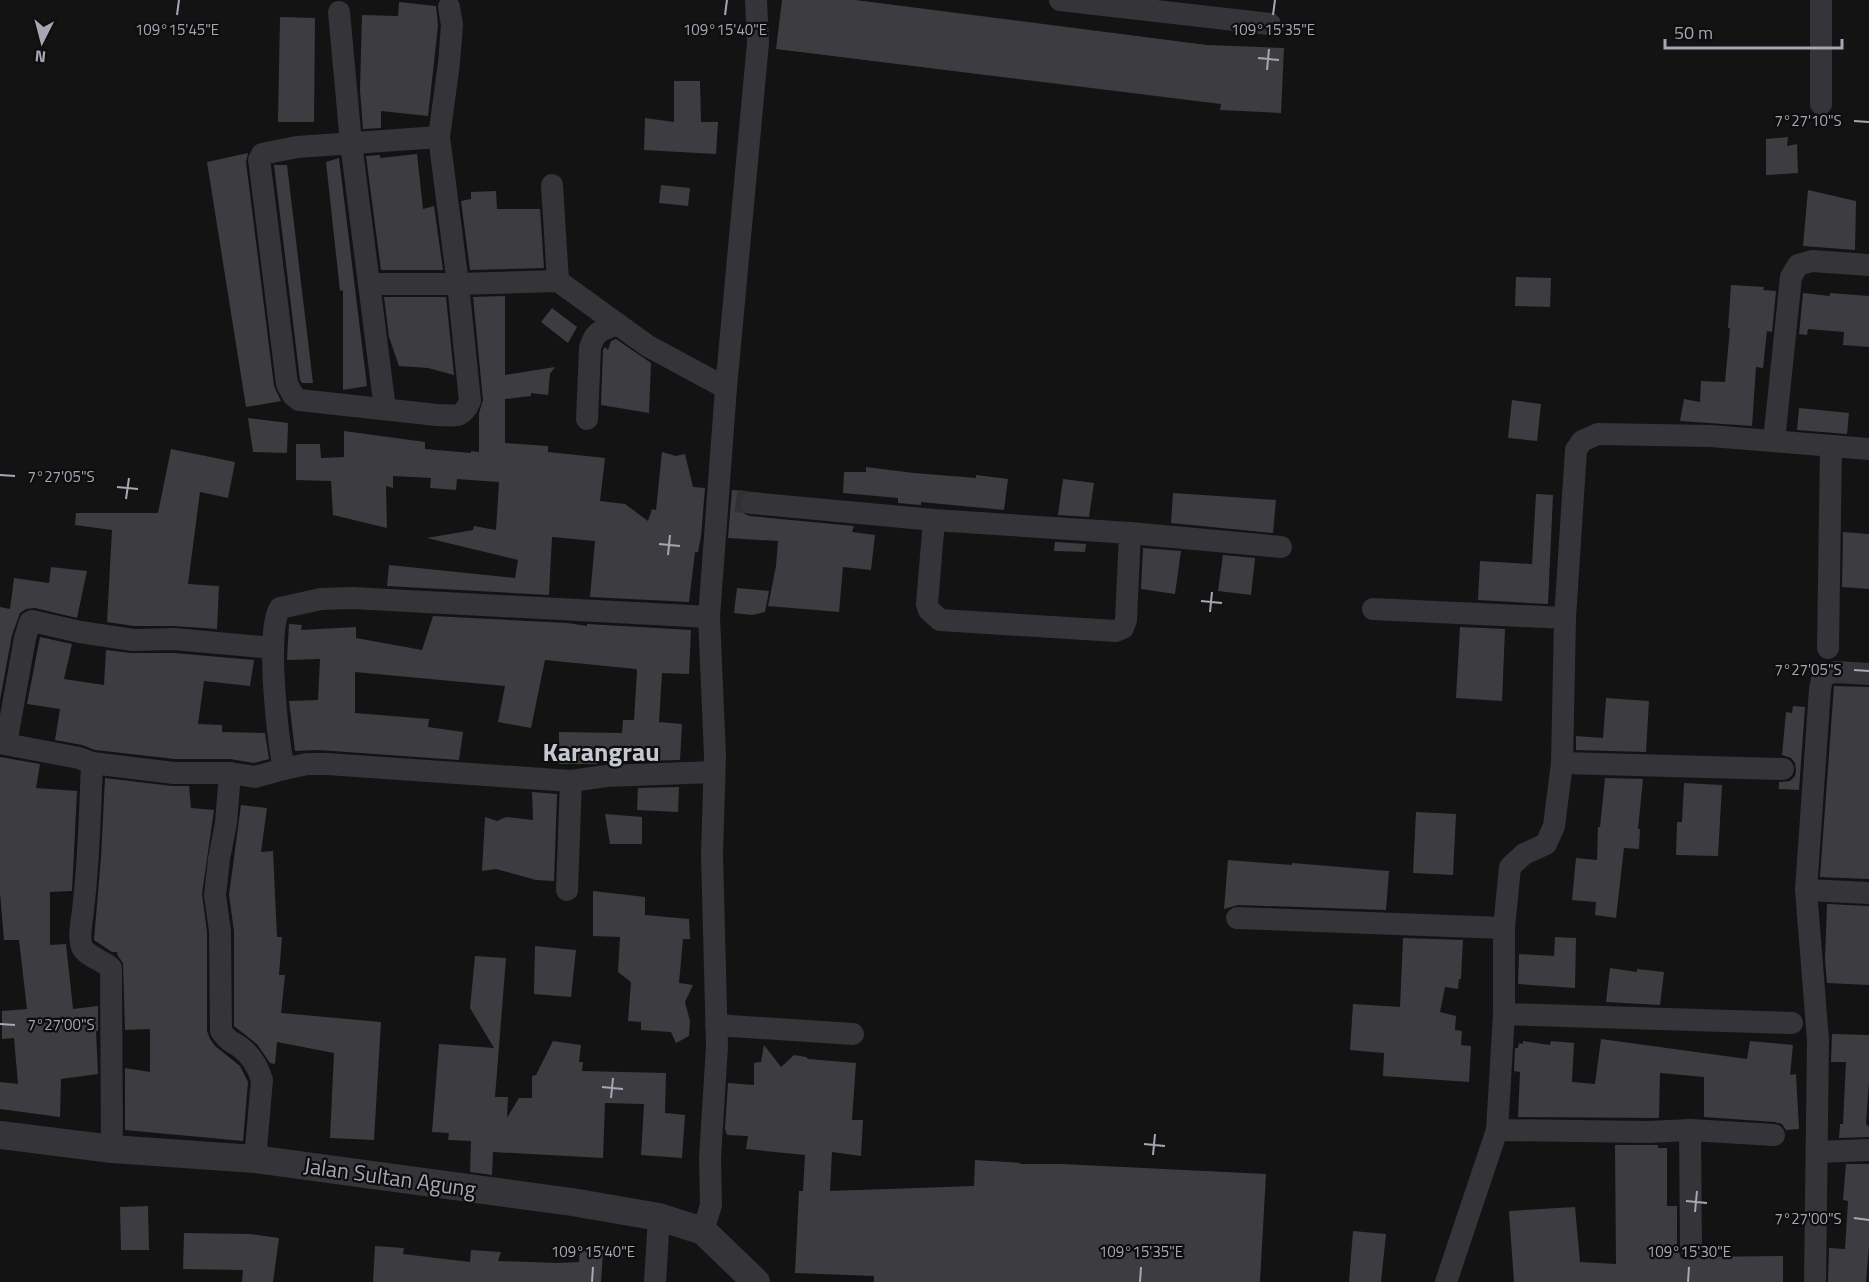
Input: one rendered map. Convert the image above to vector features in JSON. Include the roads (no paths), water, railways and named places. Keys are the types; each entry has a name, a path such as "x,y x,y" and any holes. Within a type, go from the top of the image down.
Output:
{"street":[{"path":"703,1231 711,1205 710,1158 717,1046 711,854 714,772 709,617 735,501 726,388 758,43 756,0"},
{"path":"1060,0 1270,24"},
{"path":"1821,0 1821,104"},
{"path":"439,137 297,147 262,154 260,160 287,384 299,400 436,415 459,415 466,411 470,401 439,137 452,25 449,7"},
{"path":"339,12 351,143 385,409"},
{"path":"552,184 558,281"},
{"path":"1774,441 1791,277 1798,265 1812,261 1869,265"},
{"path":"369,284 558,281 648,346 726,388"},
{"path":"587,419 590,348 593,337 599,331 618,324"},
{"path":"1446,1282 1497,1130 1504,1014 1504,928 1510,867 1524,854 1546,844 1554,826 1562,763 1565,618 1576,450 1582,441 1598,434 1711,436 1869,449"},
{"path":"1828,648 1831,446"},
{"path":"735,501 1281,547"},
{"path":"934,519 927,604 940,620 1116,631 1123,628 1126,620 1130,533"},
{"path":"284,769 278,741 273,648 275,619 280,608 321,599 394,600 709,617"},
{"path":"1373,609 1565,618"},
{"path":"273,648 174,639 133,640 80,633 32,621 25,638 3,744 79,758 92,763 174,773 230,773 255,777 307,764 571,781 606,776 714,772"},
{"path":"1815,1282 1818,1040 1806,890 1814,763 1822,679 1826,674 1836,672 1869,674"},
{"path":"92,763 81,945 86,952 106,962 111,968 112,1149"},
{"path":"1562,763 1783,769"},
{"path":"230,773 226,823 215,895 220,931 221,1031 227,1040 240,1047 250,1057 262,1080 255,1159"},
{"path":"567,890 571,781"},
{"path":"1806,890 1869,893"},
{"path":"1236,918 1504,928"},
{"path":"1504,1014 1792,1023"},
{"path":"716,1025 853,1034"},
{"path":"1497,1130 1648,1132 1690,1130 1774,1135"},
{"path":"1690,1130 1691,1247"},
{"name":"Jalan Sultan Agung","path":"0,1135 112,1149 255,1159 572,1202 659,1217 703,1231 756,1282"},
{"path":"1817,1152 1869,1150"},
{"path":"655,1282 659,1217"}],"tunnel":[{"path":"736,501 752,503"}],"district":[{"name":"Karangrau","path":"601,751"}]}
